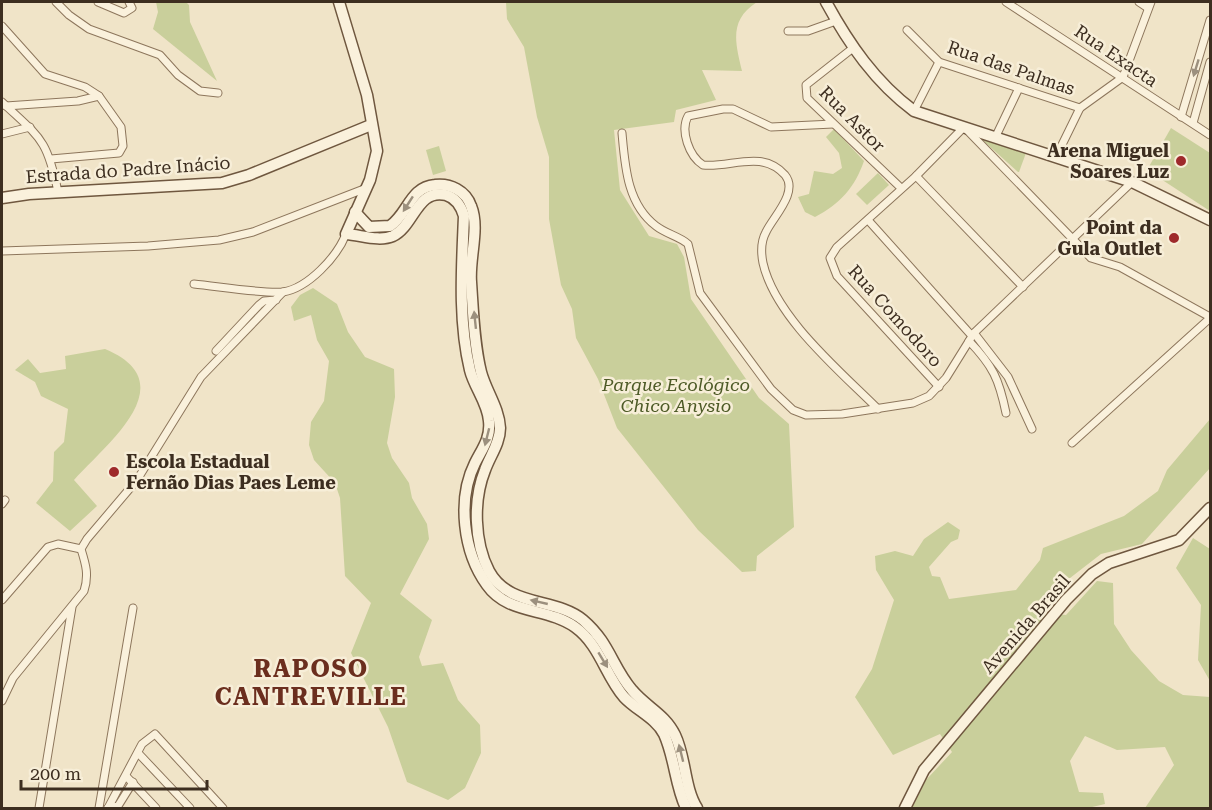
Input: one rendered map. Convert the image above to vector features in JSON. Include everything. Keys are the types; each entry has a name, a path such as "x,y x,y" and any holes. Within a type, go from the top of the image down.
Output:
{"street":[{"path":"56,2 69,15 89,29 160,55 178,75 200,91 218,93"},
{"path":"98,2 121,12 128,12 131,5"},
{"path":"339,2 367,95 377,151 375,167 355,212 352,235"},
{"path":"826,2 854,48 883,84 914,111 1132,182 1210,220"},
{"name":"Rua Exacta","path":"1006,2 1210,135"},
{"path":"1056,157 1080,108 1124,77 1150,5 1138,2"},
{"path":"1181,117 1210,20"},
{"path":"788,31 808,31 836,21"},
{"path":"2,26 45,74 85,87 99,96 121,127 123,146 119,153 51,159"},
{"name":"Rua das Palmas","path":"907,30 939,62 1080,108"},
{"name":"Rua Astor","path":"854,48 806,85 807,98 901,188"},
{"path":"914,111 939,62"},
{"path":"1193,123 1210,62"},
{"path":"995,138 1019,88"},
{"path":"4,104 78,101 99,96"},
{"path":"4,104 30,127 45,145 51,159 58,192"},
{"path":"833,124 771,127 733,109 705,111 686,119 687,140 691,151 703,165 753,160 778,169 786,177 789,191 765,233 761,247 767,273 788,313 878,409"},
{"name":"Estrada do Padre Inácio","path":"2,198 58,192 222,183 249,175 371,125"},
{"path":"2,134 30,127"},
{"path":"965,129 868,220 1008,377 1032,429"},
{"path":"965,129 1091,258 1120,267 1210,317 1072,443"},
{"path":"622,133 628,183 639,206 659,228 688,244 700,293 783,403 793,410 816,416 878,409 922,400 939,387 972,337 1132,182"},
{"path":"916,176 1023,287"},
{"path":"355,212 363,222 378,228 390,226 400,217 414,195 455,188 471,204 474,214 471,280 474,355 500,427 498,439 478,489 478,524 485,574 521,598 546,604 578,622 608,647 632,690 669,724 678,743 691,797 698,808"},
{"path":"2,251 148,246 219,240 253,232 364,189"},
{"path":"352,235 376,238 394,235 402,230 421,202 434,190"},
{"name":"Rua Comodoro","path":"868,220 837,247 830,263 837,276 939,387"},
{"path":"2,701 13,678 84,591 88,579 81,549 96,527 132,487 201,377 284,292 323,268 363,222"},
{"path":"194,284 284,292"},
{"path":"216,351 264,301 276,300"},
{"path":"972,337 991,364 1001,387 1006,413"},
{"name":"Avenida Brasil","path":"905,808 924,770 1066,600 1085,581 1109,563 1179,540 1210,508"},
{"path":"2,600 48,547 58,544 81,549"},
{"path":"39,808 73,604"},
{"path":"99,808 134,608"},
{"path":"578,622 624,697 663,732 686,808"},
{"path":"121,792 127,770 139,754 142,744 152,734 157,735 223,808"},
{"path":"139,754 190,808"},
{"path":"126,776 156,808"},
{"path":"108,808 133,782"}],"green space":[{"path":"156,2 186,2 189,5 190,22 217,81 153,29 158,12"},
{"name":"Parque Ecológico Chico Anysio","path":"506,2 757,2 742,16 736,32 737,51 742,71 702,70 716,100 676,110 674,122 614,130 620,190 649,236 677,244 684,257 691,299 759,398 789,424 794,527 757,556 756,571 742,572 698,530 617,428 598,379 576,338 572,309 561,285 549,219 549,157 537,117 524,47 507,19"},
{"name":"Arena Miguel Soares Luz","path":"1171,128 1210,153 1210,211 1147,170"},
{"path":"834,129 864,161 846,194 815,217 805,212 798,197 809,194 814,171 833,174 842,168 839,153 826,137"},
{"path":"978,136 1026,153 1019,172 1018,172"},
{"path":"439,146 446,171 433,175 426,150"},
{"path":"878,173 889,185 867,205 856,194"},
{"path":"313,288 337,304 348,332 365,357 394,369 395,397 387,443 392,458 409,483 412,498 427,524 429,539 400,594 432,620 419,657 422,666 443,663 458,700 480,725 481,753 465,788 448,800 407,782 388,727 351,653 371,603 345,576 340,498 335,483 314,460 309,445 311,422 324,401 329,361 317,340 311,315 294,321 291,307 300,295"},
{"path":"105,349 128,363 139,379 139,396 132,414 119,432 74,480 97,506 70,531 36,503 53,481 54,452 64,442 68,409 41,396 35,382 15,370 28,359 40,373 66,369 65,356"},
{"path":"1210,419 1210,468 1142,544 1101,554 1061,585 1045,613 1066,615 1097,581 1113,583 1114,624 1131,650 1159,681 1183,695 1210,697 1210,808 1145,808 1174,765 1165,747 1117,750 1085,736 1070,761 1079,792 1103,793 1105,804 1088,808 912,808 926,780 952,752 940,734 893,755 855,697 872,669 894,600 876,570 875,556 895,551 913,556 924,539 948,522 960,530 958,539 951,542 929,567 932,576 940,577 949,599 1016,590 1040,560 1043,548 1124,516 1158,491 1167,470"},
{"path":"1193,538 1210,549 1210,681 1198,660 1201,605 1176,568"}],"place":[{"name":"Arena Miguel Soares Luz","path":"1181,161"},
{"name":"Point da Gula Outlet","path":"1174,238"},
{"name":"Escola Estadual Fernão Dias Paes Leme","path":"114,472"}],"district":[{"name":"RAPOSO CANTREVILLE","path":"311,683"}]}
